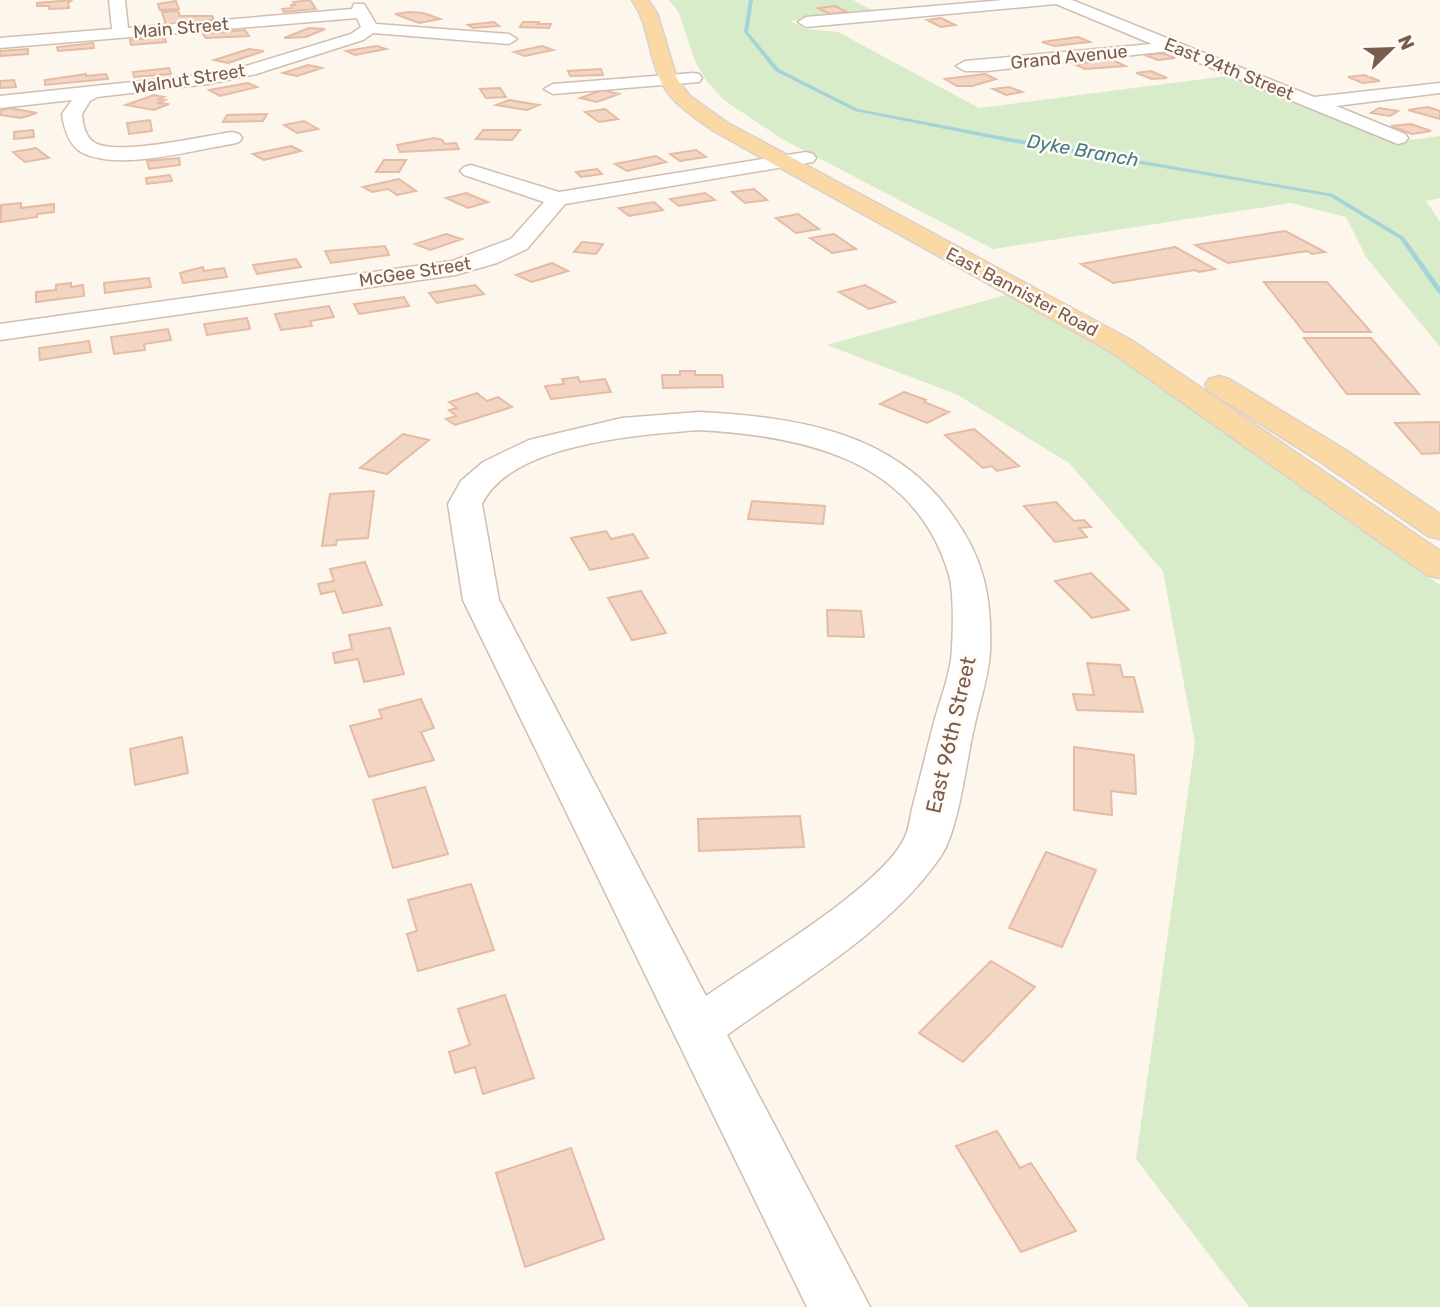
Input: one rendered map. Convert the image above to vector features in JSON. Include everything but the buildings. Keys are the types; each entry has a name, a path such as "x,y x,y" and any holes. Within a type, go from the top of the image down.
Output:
{"main road":[{"name":"East Bannister Road","path":"640,0 681,78 720,106 806,158 1176,358 1333,456 1440,529"},
{"name":"East Bannister Road","path":"662,0 670,10 682,54 684,100 719,126 1121,346 1440,567"}],"street":[{"path":"117,0 121,33"},
{"path":"806,22 1057,0"},
{"name":"East 94th Street","path":"1057,0 1398,138"},
{"path":"362,14 509,39"},
{"name":"Main Street","path":"0,43 362,14"},
{"name":"Walnut Street","path":"0,102 233,74 357,37 362,14"},
{"name":"Grand Avenue","path":"965,66 987,66 1172,46"},
{"path":"552,89 681,78"},
{"path":"1312,103 1440,88"},
{"path":"92,92 75,107 72,114 76,133 92,149 115,152 141,150 232,138"},
{"path":"471,171 558,199 806,158"},
{"name":"McGee Street","path":"0,332 455,268 488,258 519,244 558,199"},
{"name":"East 96th Street","path":"697,1029 857,916 901,877 926,843 971,652 968,578 953,540 930,506 902,478 861,454 797,432 755,424 699,421 621,427 540,447 494,469 473,488 465,505 481,600 697,1029 839,1307"}],"green space":[{"path":"669,0 853,0 878,13 790,21 806,29 838,32 979,108 1234,75 1395,142 1440,136 1440,198 1426,201 1440,222 1440,347 1366,257 1346,217 1291,203 993,249 782,139 724,100 708,83 695,61 679,13"},
{"path":"1009,294 1109,352 1221,427 1440,585 1440,1307 1249,1307 1136,1159 1195,743 1163,571 1069,463 958,395 827,345"}],"waterway":[{"name":"Dyke Branch","path":"751,0 746,32 777,70 857,110 1010,140 1331,195 1402,238 1440,292"}]}
